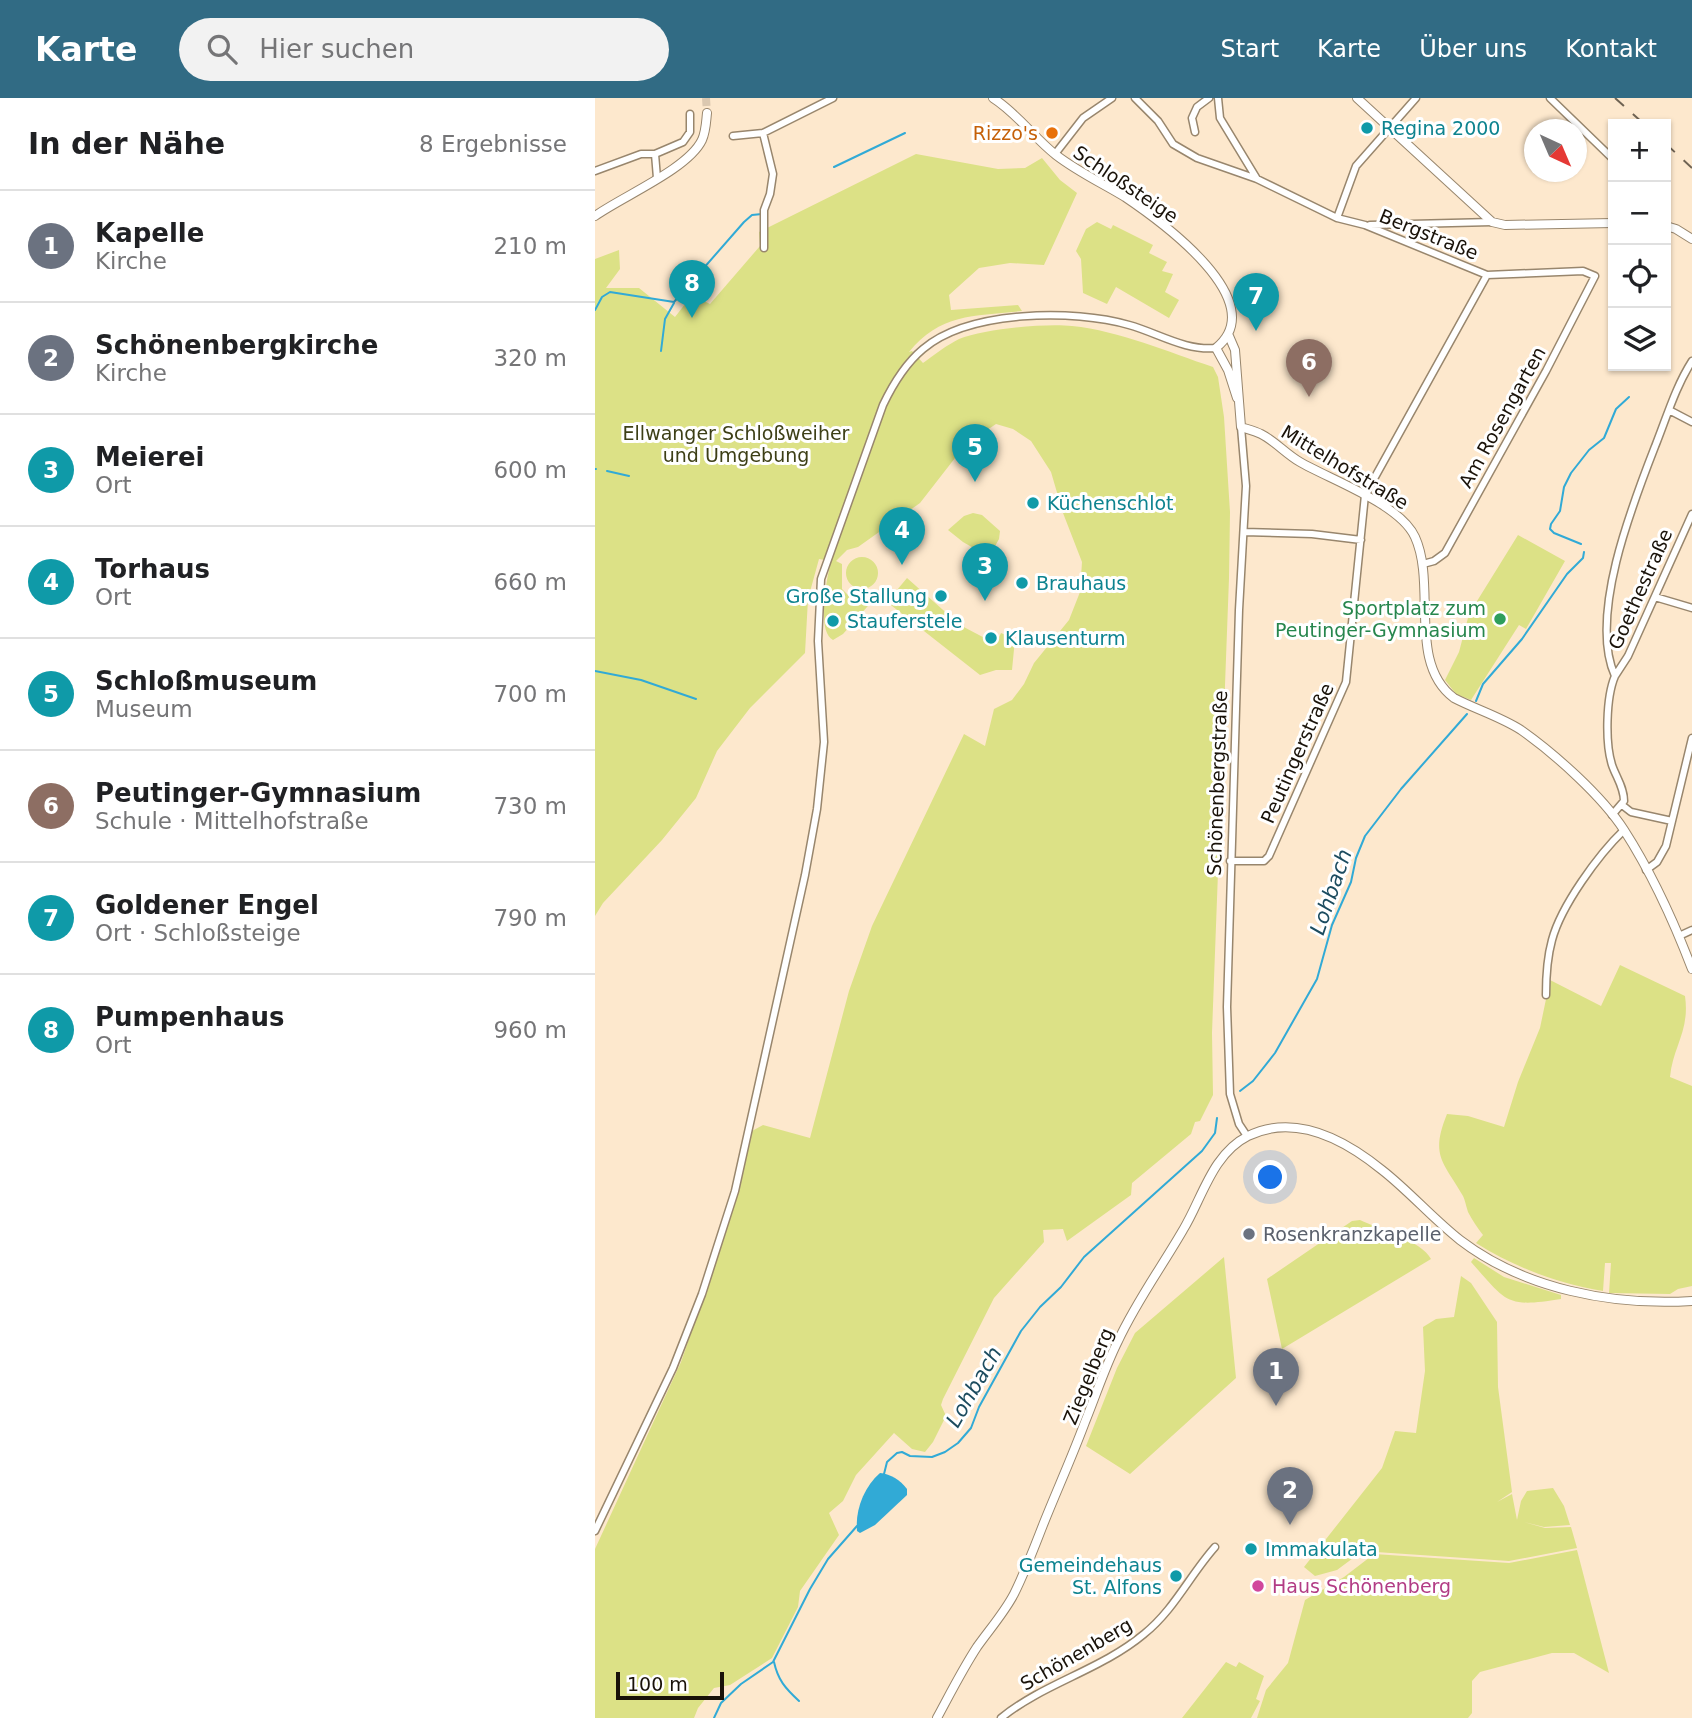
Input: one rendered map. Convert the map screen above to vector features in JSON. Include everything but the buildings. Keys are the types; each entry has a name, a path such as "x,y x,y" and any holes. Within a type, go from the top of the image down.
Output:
{"street":[{"path":"733,136 763,133 833,98"},
{"name":"Schloßsteige","path":"995,98 1055,154 1160,222 1191,250 1207,267 1232,304 1233,325 1229,336"},
{"path":"1055,154 1083,118 1112,98"},
{"name":"Bergstraße","path":"1135,98 1158,121 1173,144 1197,158 1257,178 1337,218 1365,225 1487,275 1583,271 1593,274"},
{"path":"1195,132 1192,118 1197,107 1209,98"},
{"path":"1218,98 1220,118 1257,178"},
{"path":"1357,98 1492,222"},
{"path":"1337,218 1356,166 1416,98"},
{"path":"1550,98 1608,154"},
{"path":"595,216 684,162 695,151 705,129 707,113"},
{"path":"595,171 641,154 655,154 683,142 690,132 690,114"},
{"path":"763,133 773,174 764,210 764,248"},
{"path":"655,154 657,178"},
{"path":"1365,225 1608,223"},
{"path":"1671,228 1692,239"},
{"name":"Am Rosengarten","path":"1423,564 1434,561 1445,553 1593,284 1593,274"},
{"name":"Peutingerstraße","path":"1230,861 1263,861 1269,856 1346,682 1365,495 1487,275"},
{"path":"595,1531 673,1368 702,1294 735,1191 817,809 824,742 818,613 824,566 883,405 895,381 923,349 948,333 970,325 1062,314 1128,325 1203,349 1216,348 1229,336 1235,349 1241,427"},
{"path":"1216,348 1228,370 1238,399"},
{"path":"1612,815 1622,805 1624,795 1612,764 1607,739 1611,686 1615,676 1608,661 1607,617 1614,573 1631,509 1669,410 1692,360"},
{"path":"1669,410 1692,422"},
{"name":"Mittelhofstraße","path":"1241,427 1261,434 1298,461 1365,495 1400,517 1411,528 1423,564 1427,649 1437,681 1445,692 1454,698 1520,729 1585,785 1612,815 1624,830 1646,870 1679,936 1692,969"},
{"name":"Schönenbergstraße","path":"1241,427 1246,486 1230,861 1227,1007 1229,1083 1233,1107 1247,1136"},
{"name":"Goethestraße","path":"1615,676 1629,656 1692,514"},
{"path":"1244,532 1312,534 1361,540"},
{"path":"1655,597 1692,608"},
{"path":"1646,870 1662,855 1692,738"},
{"path":"1622,805 1631,812 1672,821"},
{"path":"1546,995 1552,939 1569,903 1592,866 1624,830"},
{"path":"1679,936 1692,930"},
{"path":"1247,1136 1275,1127 1296,1128 1336,1140 1385,1172 1462,1241 1503,1267 1533,1279 1558,1288 1606,1298 1692,1301"},
{"name":"Ziegelberg","path":"937,1718 965,1667 1012,1598 1066,1472 1117,1342 1136,1305 1184,1230 1210,1175 1221,1159 1247,1136"},
{"name":"Schönenberg","path":"1001,1718 1032,1697 1096,1664 1145,1634 1174,1602 1215,1547"}],"green space":[{"name":"Ellwanger Schloßweiher und Umgebung","path":"916,154 998,169 1025,168 1042,158 1060,180 1077,193 1044,265 1010,263 979,268 949,295 951,310 1018,305 1022,311 974,316 946,323 921,339 909,352 912,351 923,363 954,341 970,335 1060,325 1108,332 1144,343 1213,367 1218,377 1224,417 1230,512 1212,1033 1213,1095 1200,1121 1195,1122 1191,1134 1132,1183 1131,1195 1067,1241 1063,1229 1043,1230 1044,1242 994,1298 943,1399 941,1405 946,1416 933,1442 925,1452 912,1449 894,1433 856,1475 843,1501 829,1513 839,1535 800,1591 798,1607 772,1658 730,1685 714,1688 698,1708 694,1718 595,1718 595,1549 681,1362 725,1235 752,1131 763,1125 810,1138 849,991 872,926 964,734 985,746 994,709 1012,700 1024,684 1034,663 1069,620 1080,592 1082,562 1051,472 1031,441 1013,429 996,424 975,438 955,458 920,503 858,547 847,550 836,561 842,564 842,589 850,597 870,593 875,598 843,634 833,640 828,635 824,616 825,591 831,561 819,559 808,599 805,653 750,708 717,751 696,798 662,840 603,903 595,916 595,259 619,250 620,269 606,288 639,288 675,317 692,295 710,304 760,246 759,232"},
{"path":"1097,222 1111,229 1113,225 1153,245 1149,253 1167,262 1162,271 1173,274 1165,292 1179,300 1169,318 1116,287 1107,304 1083,293 1081,259 1076,251 1086,229"},
{"path":"973,513 982,515 1000,531 999,539 989,557 948,530 964,516"},
{"name":"Sportplatz zum Peutinger-Gymnasium","path":"1518,535 1565,561 1526,629 1519,625 1471,700 1456,694 1445,680 1459,652 1469,614"},
{"path":"862,557 873,562 878,573 873,584 862,589 851,584 846,573 851,562"},
{"path":"907,578 960,625 996,644 1001,633 1015,639 1012,670 996,670 980,675 887,602"},
{"path":"1620,965 1685,996 1685,1019 1670,1077 1692,1086 1692,1286 1670,1294 1609,1293 1611,1263 1605,1263 1603,1291 1569,1284 1522,1267 1476,1243 1483,1235 1468,1212 1463,1196 1445,1166 1439,1149 1447,1114 1468,1116 1504,1127 1518,1082 1540,1028 1550,980 1601,1006"},
{"path":"1360,1220 1410,1241 1431,1259 1282,1349 1267,1279 1352,1221"},
{"path":"1224,1257 1236,1378 1130,1474 1086,1446 1117,1368 1135,1333"},
{"path":"1474,1258 1504,1277 1561,1295 1561,1299 1528,1303 1509,1299 1492,1286 1471,1262"},
{"path":"1461,1276 1471,1283 1497,1322 1498,1387 1512,1492 1497,1502 1512,1494 1517,1520 1521,1501 1527,1491 1553,1488 1564,1506 1570,1525 1544,1527 1524,1522 1545,1528 1571,1527 1577,1548 1509,1561 1376,1552 1372,1544 1337,1570 1315,1576 1304,1567 1382,1468 1395,1431 1416,1433 1425,1371 1423,1327 1436,1319 1454,1317"},
{"path":"1577,1550 1609,1673 1574,1653 1552,1653 1480,1672 1472,1681 1472,1713 1468,1718 1257,1718 1266,1690 1288,1663 1305,1600 1344,1577 1374,1554 1509,1563"},
{"path":"1226,1662 1236,1667 1239,1662 1264,1676 1256,1699 1260,1701 1251,1718 1182,1718"}],"water":[{"path":"880,1473 898,1480 907,1489 907,1495 875,1525 860,1533 857,1531 857,1523 862,1499 869,1485"}],"waterway":[{"path":"834,167 905,133"},
{"path":"595,310 602,297 610,292 674,302 744,222 752,215 762,214"},
{"path":"661,351 665,319 674,303"},
{"name":"Lohbach","path":"1581,544 1554,533 1550,529 1551,524 1560,511 1564,487 1571,473 1589,450 1604,438 1616,409 1629,397"},
{"path":"607,471 629,476"},
{"name":"Lohbach","path":"1476,701 1483,684 1522,639 1567,574 1583,558 1584,552"},
{"path":"595,671 641,680 696,699"},
{"name":"Lohbach","path":"1240,1091 1253,1081 1275,1053 1317,979 1332,925 1351,882 1356,858 1365,836 1401,789 1467,714"},
{"name":"Lohbach","path":"884,1474 887,1462 897,1453 932,1457 958,1443 971,1428 979,1407 1021,1331 1040,1307 1061,1287 1084,1257 1202,1151 1215,1133 1217,1118"},
{"name":"Lohbach","path":"714,1718 721,1703 741,1684 773,1662 828,1559 857,1526"},
{"path":"774,1662 783,1683 799,1701"}],"tunnel":[{"path":"706,98 707,113"}],"railway":[{"path":"1615,98 1638,119"},
{"path":"1671,149 1692,168"}],"place":[{"name":"Regina 2000","path":"1367,128"},
{"name":"Rizzo's","path":"1052,133"},
{"name":"Pumpenhaus","path":"692,318"},
{"name":"Goldener Engel","path":"1256,331"},
{"name":"Peutinger-Gymnasium","path":"1309,397"},
{"name":"Schloßmuseum","path":"975,482"},
{"name":"Küchenschlot","path":"1033,503"},
{"name":"Torhaus","path":"902,565"},
{"name":"Brauhaus","path":"1022,583"},
{"name":"Große Stallung","path":"941,596"},
{"name":"Meierei","path":"985,601"},
{"name":"Sportplatz zum Peutinger-Gymnasium","path":"1500,619"},
{"name":"Stauferstele","path":"833,621"},
{"name":"Klausenturm","path":"991,638"},
{"name":"Rosenkranzkapelle","path":"1249,1234"},
{"name":"Kapelle","path":"1276,1406"},
{"name":"Schönenbergkirche","path":"1290,1525"},
{"name":"Immakulata","path":"1251,1549"},
{"name":"Gemeindehaus St. Alfons","path":"1176,1576"},
{"name":"Haus Schönenberg","path":"1258,1586"}]}
